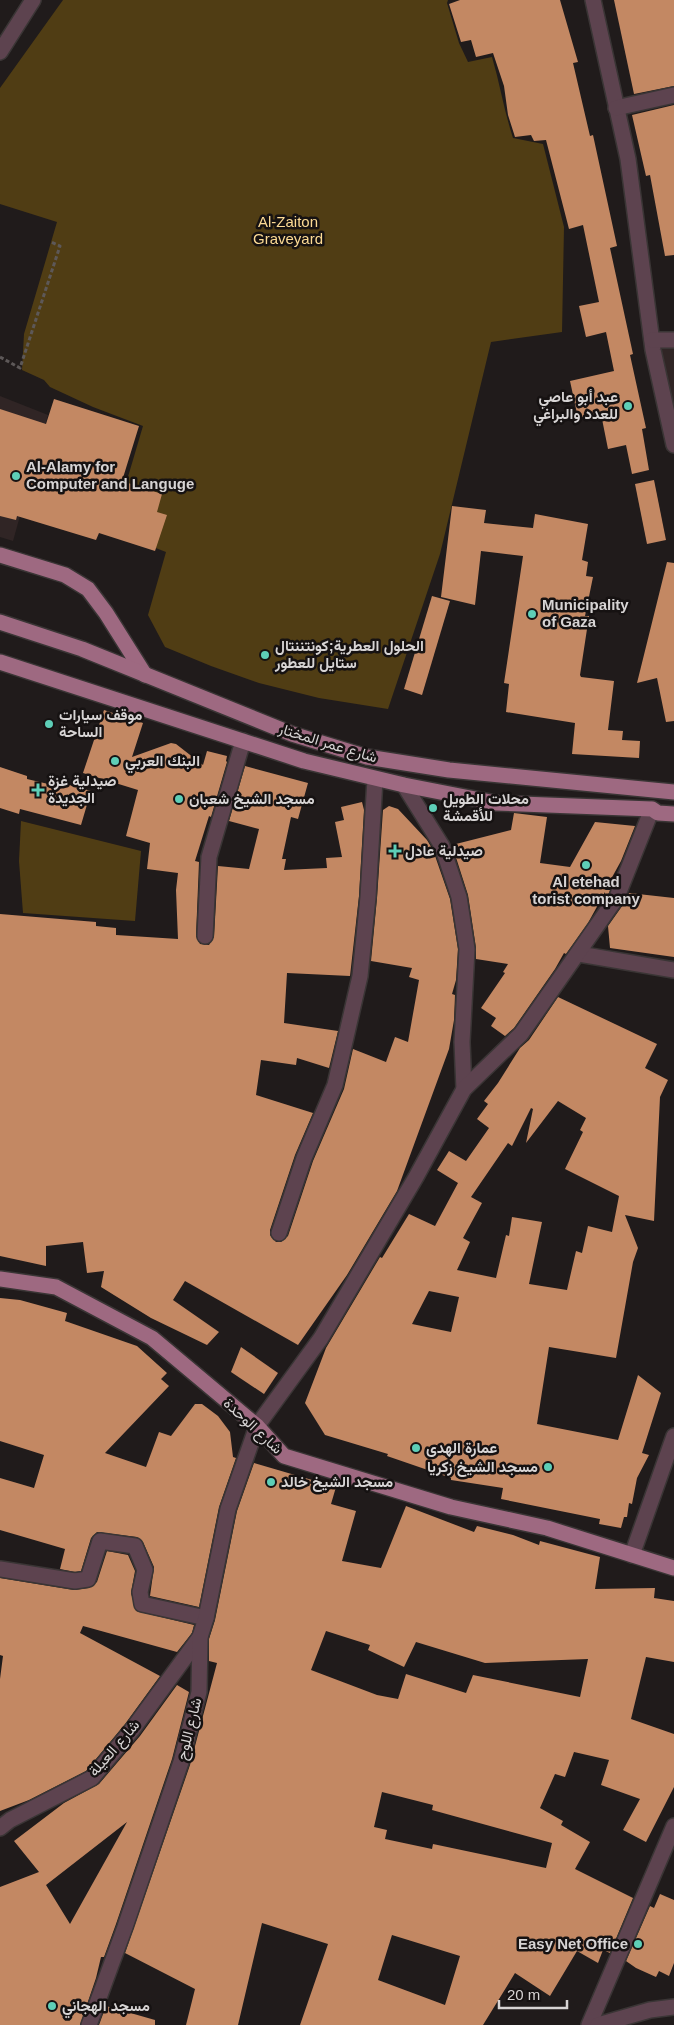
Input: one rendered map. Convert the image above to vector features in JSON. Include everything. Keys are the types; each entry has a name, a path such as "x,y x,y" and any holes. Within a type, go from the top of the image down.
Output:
{"main road":[{"path":"0,555 65,574 88,589 144,674"},
{"name":"شارع عمر المختار","path":"0,622 82,649 292,734 367,757 449,770 674,792"},
{"name":"شارع عمر المختار","path":"0,662 304,761 404,786 496,803 652,809 658,813 674,814"},
{"name":"شارع الوحدة","path":"0,1279 56,1287 152,1338 256,1426 284,1456 451,1507 547,1528 674,1568"}],"street":[{"path":"0,52 33,0"},
{"path":"593,0 628,159 652,340 674,445"},
{"path":"616,108 674,95"},
{"path":"652,340 674,340"},
{"path":"205,936 210,857 243,741"},
{"path":"280,1233 304,1158 335,1084 360,976 368,897 375,778"},
{"path":"404,786 442,846 459,897 467,948 462,1042 464,1090"},
{"name":"شارع اللوح","path":"89,2025 181,1762 198,1692 200,1637 206,1618 228,1509 256,1426 321,1338 464,1090 521,1034 579,954 617,897 652,809"},
{"path":"579,954 674,970"},
{"path":"632,1555 674,1436"},
{"path":"0,1569 75,1581 88,1579 100,1541 135,1546 145,1570 140,1592 142,1604 206,1618"},
{"name":"شارع العيلة","path":"0,1828 10,1820 92,1778 132,1730 200,1637"},
{"path":"589,2025 674,1826"},
{"path":"598,2025 650,2010 674,2007"}],"path":[{"path":"0,357 20,368 60,246 51,242"}],"shaded area":[{"path":"658,344 674,345 674,410"},
{"name":"Al-Alamy for Computer and Languge","path":"0,396 48,415 13,541 0,537"}],"green space":[{"name":"Al-Zaiton Graveyard","path":"63,0 448,0 447,3 459,43 468,62 492,57 513,138 543,144 564,227 562,332 491,342 440,554 388,709 319,698 259,683 165,647 148,615 166,552 112,531 143,426 93,407 50,387 44,380 22,370 24,334 57,222 0,204 0,88"},
{"path":"21,821 141,851 135,921 23,913 19,861"}],"building":[{"path":"460,0 560,0 578,62 573,63 590,136 593,135 617,246 610,248 633,354 630,355 646,428 642,429 649,470 632,474 626,445 608,449 602,419 599,420 598,414 578,418 570,381 614,371 606,332 586,337 579,306 599,302 583,225 569,229 546,140 534,141 531,135 515,137 508,115 504,86 493,53 476,57 471,40 461,42 449,4"},
{"path":"614,0 674,0 674,86 634,94"},
{"path":"674,105 674,255 665,256 650,175 646,176 632,115"},
{"path":"54,399 139,426 122,481 162,494 157,512 167,515 155,551 99,533 96,540 17,516 16,520 0,516 0,409 46,424"},
{"path":"654,480 666,540 647,544 635,484"},
{"path":"452,506 486,510 484,523 533,528 535,514 588,524 582,560 588,562 586,576 593,577 585,616 589,616 580,675 581,677 614,681 608,730 623,731 622,740 640,741 639,758 572,754 575,723 506,712 509,684 504,683 523,556 481,551 475,605 441,597"},
{"path":"667,562 674,563 674,721 666,722 657,678 637,683"},
{"path":"432,596 450,601 422,695 404,689"},
{"path":"104,710 143,723 132,757 171,743 176,744 203,765 207,751 227,756 227,762 211,817 209,816 195,861 199,862 196,936 200,944 209,945 214,937 218,866 249,869 259,829 229,821 245,766 308,783 298,819 291,817 282,859 286,859 284,870 327,868 326,858 342,857 335,822 344,820 341,807 362,802 364,810 359,896 350,976 287,973 284,1023 338,1031 329,1068 297,1058 296,1065 261,1060 256,1095 313,1113 295,1155 270,1230 270,1235 276,1242 281,1242 288,1236 313,1161 344,1089 353,1049 386,1062 395,1037 408,1042 419,980 409,977 412,968 371,961 383,810 389,806 398,809 427,840 433,850 450,899 458,949 456,980 452,994 455,995 454,1020 449,1049 397,1191 347,1275 298,1345 185,1281 173,1300 219,1332 207,1345 151,1318 101,1287 104,1271 87,1273 83,1242 46,1246 46,1266 0,1256 0,914 96,922 96,926 116,928 116,935 178,939 176,890 178,873 147,869 150,843 126,836 138,790 83,773"},
{"path":"0,767 27,776 27,779 61,787 62,783 91,791 81,825 20,809 19,814 0,808"},
{"path":"514,813 547,817 540,863 570,867 595,822 635,826 621,861 605,890 610,890 609,893 605,898 605,892 588,923 566,954 564,953 514,1028 505,1036 491,1026 496,1018 481,1008 505,973 503,972 508,964 476,959 468,895 452,845 511,830"},
{"path":"629,893 674,898 674,957 610,948 608,926"},
{"path":"558,997 657,1044 645,1068 668,1080 660,1097 654,1221 625,1215 638,1248 633,1262 616,1358 549,1347 537,1424 618,1440 638,1375 661,1393 642,1453 649,1455 637,1478 632,1504 629,1503 627,1517 624,1517 621,1528 599,1524 600,1519 501,1499 503,1488 451,1480 451,1478 387,1456 388,1454 325,1435 305,1403 326,1348 380,1257 382,1258 409,1214 435,1226 458,1183 437,1170 449,1151 466,1161 489,1128 477,1119 488,1104 484,1101 520,1048 529,1040","holes":["558,1101 586,1118 580,1130 583,1132 565,1169 619,1196 612,1232 588,1226 582,1253 576,1251 567,1290 529,1284 542,1222 512,1217 509,1236 506,1235 496,1278 457,1270 470,1242 463,1238 482,1203 471,1197 508,1143 512,1146 531,1108 533,1109 526,1143","429,1291 459,1297 451,1332 412,1324"]},
{"path":"0,1298 20,1300 67,1313 65,1321 137,1346 167,1373 161,1379 169,1386 105,1453 146,1467 159,1432 171,1436 195,1404 202,1404 218,1416 230,1432 233,1457 236,1458 219,1507 199,1607 150,1596 154,1567 143,1542 137,1537 97,1532 91,1538 81,1571 75,1572 60,1569 65,1549 0,1530 0,1478 34,1488 44,1455 0,1441"},
{"path":"241,1347 278,1373 264,1394 231,1372"},
{"path":"254,1463 336,1487 331,1504 356,1511 342,1561 381,1568 406,1506 474,1532 477,1526 513,1535 539,1545 540,1541 600,1557 595,1589 655,1588 654,1598 674,1601 674,1662 646,1657 631,1719 674,1734 674,1787 646,1842 623,1830 640,1799 601,1785 609,1760 574,1752 565,1777 555,1774 540,1808 563,1821 561,1825 590,1842 575,1869 633,1898 610,1953 603,1950 598,1963 577,1951 550,1996 515,1973 483,2025 300,2025 328,1944 262,1923 238,2025 186,2025 195,1989 125,1953 190,1765 217,1663 209,1661 209,1639 215,1620 237,1511","holes":["326,1631 370,1645 368,1650 404,1667 416,1642 485,1663 588,1659 580,1697 473,1675 466,1693 406,1674 398,1699 377,1695 311,1670","382,1792 433,1805 432,1810 552,1843 546,1868 433,1844 432,1849 385,1839 387,1830 374,1827","392,1935 460,1956 445,2005 378,1980"]},
{"path":"107,1551 128,1555 135,1571 131,1593 136,1611 194,1625 192,1633 177,1652 83,1626 80,1633 160,1676 125,1724 86,1771 29,1800 0,1811 0,1679 3,1656 0,1655 0,1578 74,1590 89,1588 97,1582"},
{"path":"177,1685 189,1692 172,1759 116,1924 104,1957 101,1957 80,2025 0,2025 0,1887 39,1872 14,1841 64,1803 99,1784 140,1736","holes":["127,1822 70,1924 46,1885"]},
{"path":"660,1894 674,1900 674,1963 669,1976 659,1971 656,1977 626,1961 650,1906 654,1908"},
{"path":"106,2006 155,2020 155,2025 99,2025"}],"place":[{"name":"عبد أبو عاصي للعدد والبراغي","path":"628,406"},
{"name":"Al-Alamy for Computer and Languge","path":"16,476"},
{"name":"Municipality of Gaza","path":"532,614"},
{"name":"الحلول العطرية;كونتننتال ستايل للعطور","path":"265,655"},
{"name":"موقف سيارات الساحة","path":"49,724"},
{"name":"البنك العربي","path":"115,761"},
{"name":"صيدلية غزة الجديدة","path":"38,790"},
{"name":"مسجد الشيخ شعبان","path":"179,799"},
{"name":"محلات الطويل للأقمشة","path":"433,808"},
{"name":"صيدلية عادل","path":"395,851"},
{"name":"Al etehad torist company","path":"586,865"},
{"name":"عمارة الهدى","path":"416,1448"},
{"name":"مسجد الشيخ زكريا","path":"548,1467"},
{"name":"مسجد الشيخ خالد","path":"271,1482"},
{"name":"Easy Net Office","path":"638,1944"},
{"name":"مسجد الهجاني","path":"52,2006"}]}
